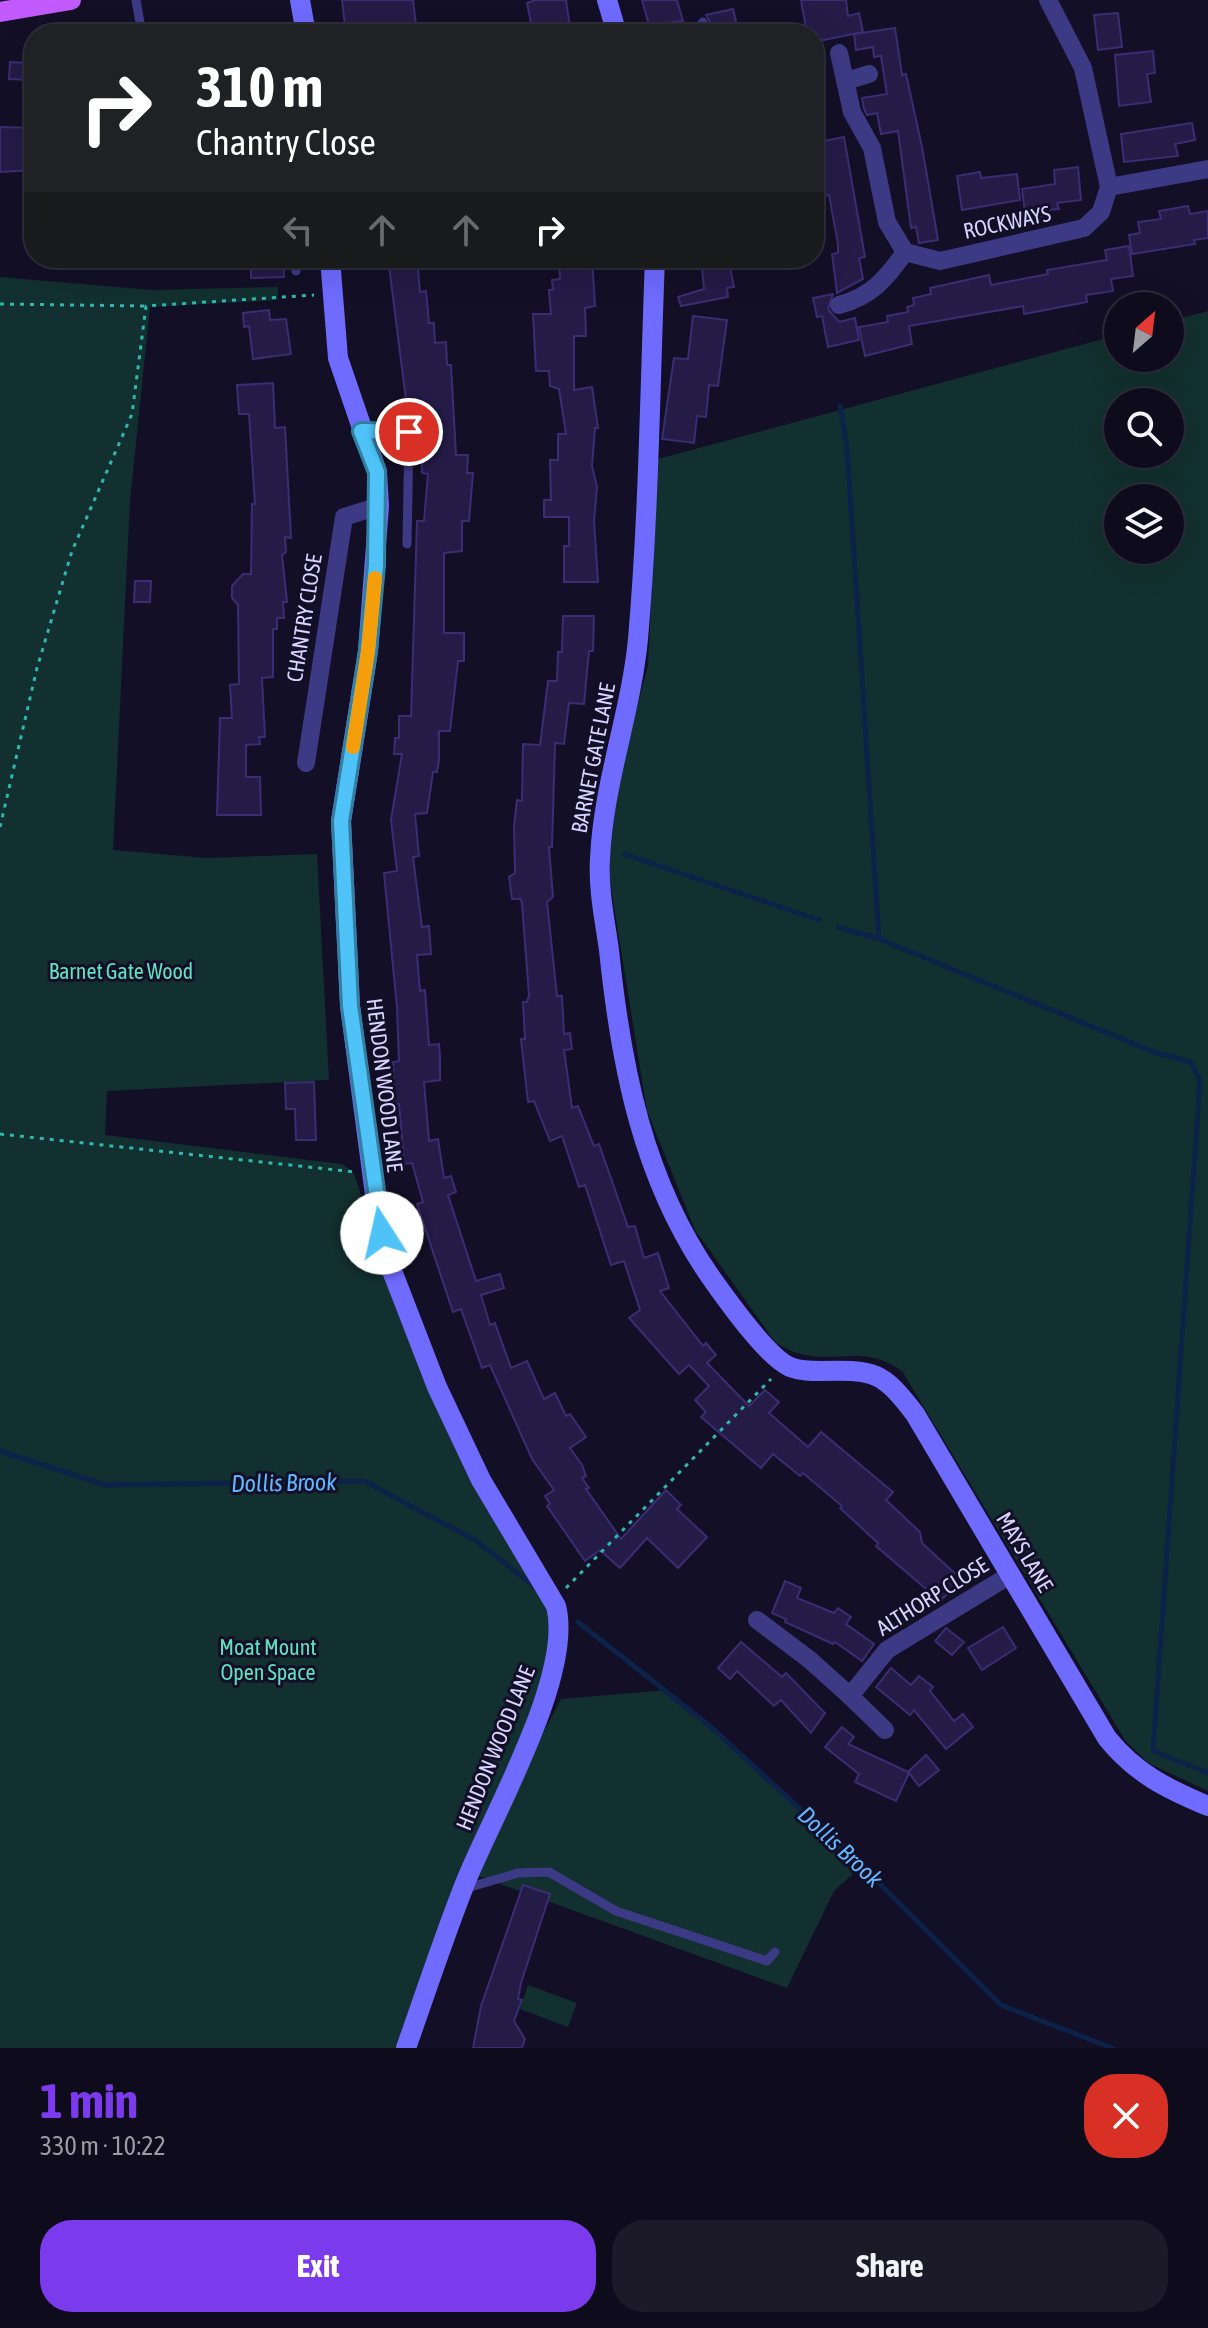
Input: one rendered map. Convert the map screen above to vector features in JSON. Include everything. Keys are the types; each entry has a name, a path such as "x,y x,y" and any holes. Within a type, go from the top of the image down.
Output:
{"main road":[{"path":"0,12 71,0"},
{"path":"300,0 304,24"},
{"path":"607,0 614,24"},
{"name":"HENDON WOOD LANE","path":"331,268 338,358 377,472 379,506 368,651 341,821 350,1006 371,1172 389,1263 437,1387 481,1480 556,1606 562,1626 548,1691 463,1890 406,2048"},
{"name":"BARNET GATE LANE","path":"655,268 643,578 635,670 606,793 599,862 617,1031 647,1156 672,1210 719,1288 784,1364"},
{"name":"MAYS LANE","path":"784,1364 806,1371 869,1371 891,1383 915,1414 1120,1755 1149,1779 1208,1806"}],"street":[{"path":"1048,0 1083,68 1109,187 1208,169"},
{"path":"839,53 852,112 872,148 887,222 905,252 888,276 862,300 839,305"},
{"path":"846,81 869,74"},
{"name":"ROCKWAYS","path":"905,252 940,261 1084,228 1101,212 1109,187"},
{"name":"CHANTRY CLOSE","path":"306,763 344,517 379,506"},
{"name":"ALTHORP CLOSE","path":"850,1696 887,1650 1010,1575"},
{"path":"757,1620 810,1660 885,1730"}],"lane":[{"path":"136,0 140,24"},
{"path":"361,431 409,432 407,544"},
{"path":"463,1890 518,1873 549,1872 616,1911 767,1961 775,1952"}],"path":[{"path":"0,304 146,306 311,295"},
{"path":"0,827 37,668 72,551 132,414 146,306"},
{"path":"0,1134 371,1172"},
{"path":"561,1594 784,1364"}],"green space":[{"name":"Moat Mount Open Space","path":"0,277 152,290 278,287 278,300 150,307 130,501 113,850 207,858 317,854 329,1080 107,1091 105,1135 342,1164 353,1172 429,1390 556,1606 548,1691 400,2048 0,2048"},
{"path":"1208,311 1208,1791 1148,1763 1125,1740 902,1371 870,1357 809,1356 775,1342 695,1230 647,1111 609,876 613,797 648,666 658,459 1104,339 1104,372 1184,372 1184,317"},
{"path":"668,1690 864,1864 834,1891 787,1988 470,1873 561,1699"},
{"path":"528,1985 577,2003 568,2027 520,2009"}],"building":[{"path":"342,0 413,0 416,24 345,24"},
{"path":"566,0 570,24 531,24 527,3"},
{"path":"642,0 677,0 683,21 649,24"},
{"path":"801,0 846,0 848,16 859,13 863,32 824,40 824,24 805,24"},
{"path":"733,9 737,24 710,24 706,15"},
{"path":"1118,13 1122,47 1098,50 1094,15"},
{"path":"895,28 902,75 906,74 922,147 938,240 919,243 916,227 911,228 898,131 881,134 877,113 867,115 864,109 862,98 887,94 881,56 874,57 873,47 856,50 854,34"},
{"path":"1153,51 1155,73 1147,74 1151,102 1119,106 1115,55"},
{"path":"10,62 24,63 24,80 9,79"},
{"path":"1192,123 1195,140 1175,144 1178,156 1124,162 1121,134"},
{"path":"0,127 24,128 24,171 0,172"},
{"path":"844,137 865,257 859,258 863,279 837,293 832,254 838,253 838,244 829,195 824,196 824,141"},
{"path":"1078,167 1081,200 1057,203 1059,209 1047,210 1048,216 1026,220 1022,189 1055,184 1054,170"},
{"path":"980,172 981,178 1017,174 1020,200 962,210 957,176"},
{"path":"1188,206 1190,214 1208,211 1208,238 1194,240 1195,244 1132,254 1129,235 1140,233 1138,222 1161,219 1159,211"},
{"path":"1129,246 1133,276 1111,279 1113,291 1086,295 1087,302 1024,314 1023,306 909,326 912,344 865,356 859,327 888,322 887,316 908,312 907,307 914,305 913,298 931,294 930,288 989,275 991,285 1048,274 1047,270 1107,260 1105,250"},
{"path":"251,268 284,268 284,277 251,278"},
{"path":"389,268 418,268 420,292 426,291 429,323 434,323 435,343 446,342 447,365 451,365 456,455 468,455 467,473 473,473 469,521 462,521 462,551 444,553 444,633 464,633 464,661 458,661 450,731 439,731 439,760 437,772 433,772 427,813 415,814 419,856 413,857 422,927 429,926 431,954 417,955 420,991 425,990 429,1045 439,1044 440,1057 440,1080 424,1082 429,1141 438,1139 444,1178 451,1176 456,1192 448,1195 476,1281 500,1274 504,1288 481,1295 490,1325 495,1323 511,1368 527,1361 544,1399 555,1393 566,1416 570,1414 586,1437 570,1448 582,1465 586,1476 582,1478 589,1488 586,1489 621,1539 666,1490 681,1505 677,1509 707,1537 678,1568 647,1538 620,1568 600,1550 585,1561 547,1506 550,1504 545,1496 554,1490 532,1459 490,1365 482,1368 461,1309 453,1312 417,1204 423,1202 412,1163 404,1164 399,1104 395,1104 393,1062 399,1061 397,1008 384,873 397,871 391,820 402,754 394,754 395,738 399,738 399,716 411,716 417,521 424,521 428,474 422,473 421,438 427,438 425,407 407,408"},
{"path":"559,268 593,268 595,306 585,308 586,336 574,336 574,390 592,387 598,428 595,428 592,466 597,487 594,521 598,582 564,582 564,546 569,546 569,517 544,517 544,500 551,500 550,460 558,460 558,434 566,434 559,389 550,386 549,371 536,371 533,314 551,314 549,290 553,290 552,280 560,279"},
{"path":"702,268 730,268 734,287 727,288 728,297 681,306 678,297 704,289"},
{"path":"833,294 828,309 839,322 855,318 859,340 828,347 822,316 817,317 813,298"},
{"path":"269,310 270,320 286,319 291,354 253,359 249,326 244,327 243,313"},
{"path":"693,316 727,320 718,386 709,385 706,417 697,416 694,443 662,439 674,358 688,359"},
{"path":"273,383 275,428 285,427 291,538 285,537 286,552 282,555 287,602 283,602 284,618 277,618 277,629 273,629 273,677 262,678 265,737 259,737 260,744 246,745 246,777 260,777 261,815 217,815 220,718 232,718 230,685 239,684 238,605 232,598 232,586 243,574 251,574 252,504 255,504 249,414 239,414 237,385"},
{"path":"135,581 151,581 150,602 134,602"},
{"path":"563,616 594,616 593,651 589,651 584,704 569,703 564,744 555,743 552,847 549,847 553,897 547,902 557,996 562,996 564,1034 570,1033 572,1049 564,1050 572,1108 578,1106 594,1146 599,1144 628,1227 635,1226 644,1258 658,1253 669,1288 660,1291 703,1346 706,1343 716,1355 707,1363 749,1406 765,1390 779,1402 769,1413 808,1447 821,1432 893,1492 886,1500 920,1532 922,1543 962,1580 940,1601 876,1546 878,1543 840,1508 842,1506 803,1473 800,1476 773,1454 761,1468 701,1417 706,1412 695,1400 709,1386 689,1365 679,1374 629,1318 640,1310 624,1261 611,1265 585,1185 579,1187 562,1136 550,1141 534,1101 528,1102 521,1039 525,1039 523,1002 527,1002 529,995 522,904 521,899 512,899 509,877 515,873 514,826 517,800 522,801 523,744 540,745 548,681 557,681"},
{"path":"314,1082 316,1140 296,1140 295,1109 286,1109 285,1083"},
{"path":"785,1581 801,1588 797,1598 834,1613 838,1608 851,1617 846,1624 874,1644 862,1661 835,1642 833,1644 785,1622 786,1619 772,1613"},
{"path":"1003,1627 1016,1648 982,1670 968,1648"},
{"path":"946,1628 964,1642 952,1655 935,1641"},
{"path":"741,1642 782,1677 786,1673 825,1713 811,1733 781,1700 774,1706 737,1671 730,1679 718,1668"},
{"path":"891,1668 911,1685 919,1676 933,1687 930,1691 954,1721 963,1714 973,1727 946,1749 914,1710 910,1715 876,1687"},
{"path":"842,1727 854,1737 848,1744 908,1772 926,1755 939,1770 919,1786 909,1773 896,1801 855,1782 859,1774 825,1747"},
{"path":"523,1885 550,1894 521,1983 518,1999 522,2000 514,2021 525,2039 522,2048 473,2048 481,2006"}],"waterway":[{"path":"840,406 847,446 879,939 1154,1052 1191,1062 1200,1081 1153,1751 1208,1773"},
{"path":"624,854 819,920"},
{"path":"838,927 879,939"},
{"name":"Dollis Brook","path":"0,1451 105,1485 364,1481 475,1540 535,1587"},
{"name":"Dollis Brook","path":"578,1622 710,1726 859,1863 1001,2005 1112,2048"}],"slow traffic":[{"path":"353,747 368,651 375,578"}],"route":[{"path":"382,1233 363,1117 350,1006 341,821 368,651 376,565 377,472 361,431 409,432"}],"park label":[{"name":"Barnet Gate Wood","path":"121,971"}]}
